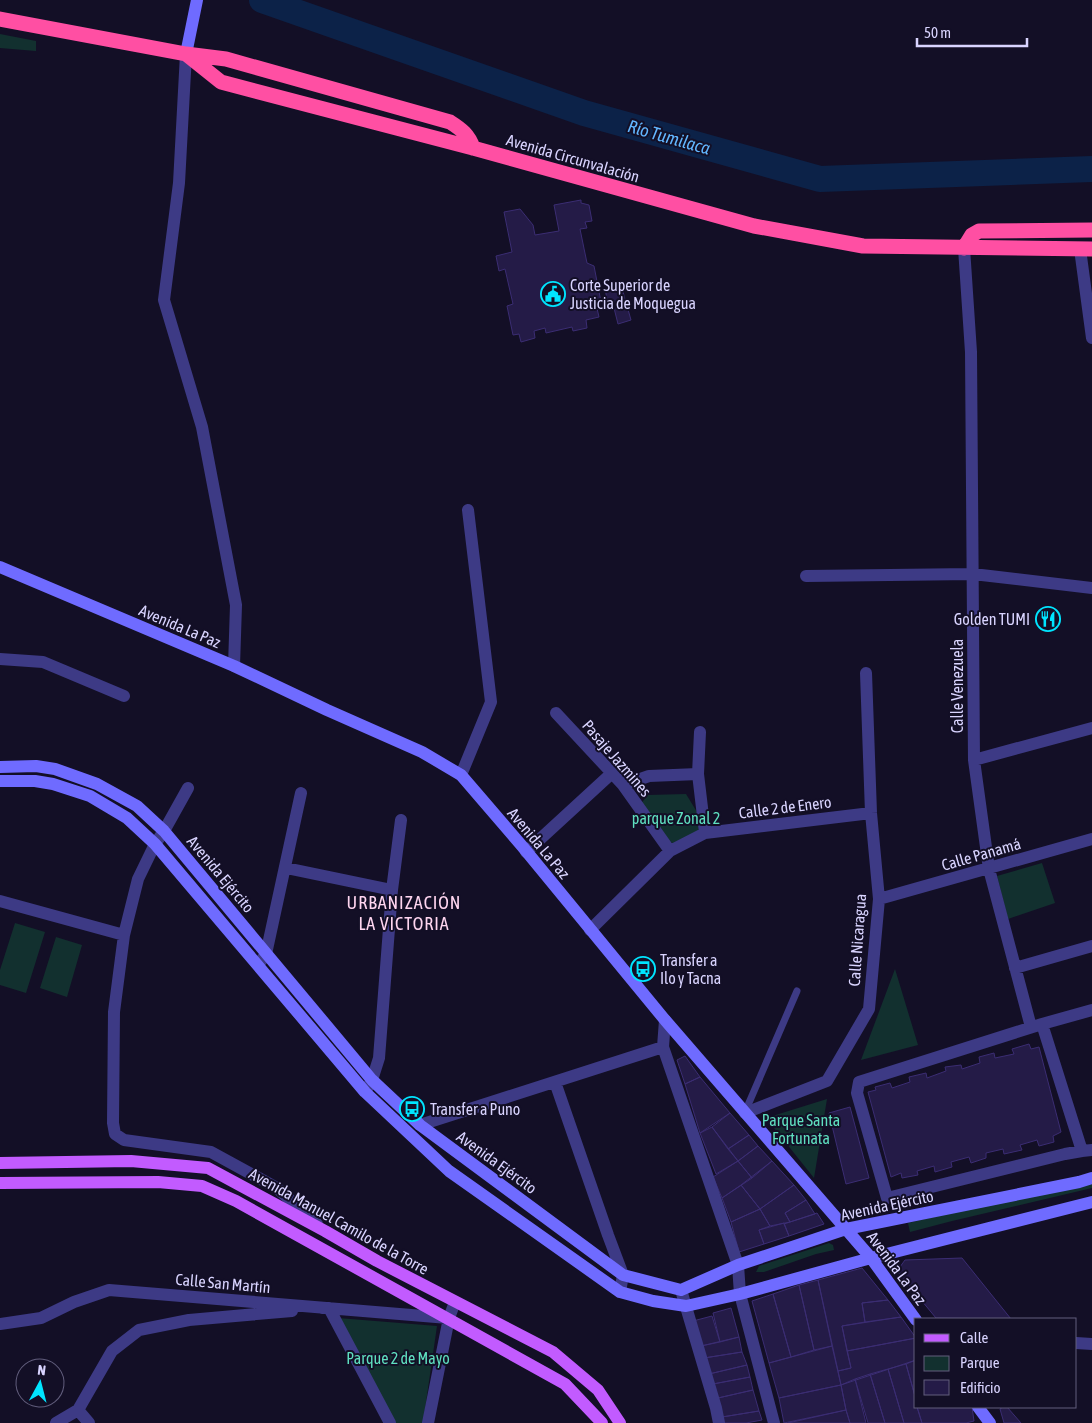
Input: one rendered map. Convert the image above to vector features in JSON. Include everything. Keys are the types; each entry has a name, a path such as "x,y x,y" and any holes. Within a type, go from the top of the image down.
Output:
{"highway":[{"name":"Avenida Circunvalación","path":"0,19 186,54 226,59 450,122 462,130 470,139 473,148"},
{"name":"Avenida Circunvalación","path":"186,54 221,82 473,148 754,226 863,246 1086,249"},
{"path":"964,248 972,235 980,231 1092,230"}],"main road":[{"path":"186,54 196,4"},
{"name":"Avenida La Paz","path":"0,567 234,666 422,752 460,775 665,1020 871,1258 915,1318"},
{"path":"35,781 36,766"},
{"name":"Avenida Ejército","path":"0,767 36,766 55,769 97,784 137,806 164,831 372,1080 420,1125 623,1275 681,1290 738,1265 846,1229 1092,1178"},
{"name":"Avenida Ejército","path":"0,781 35,781 53,784 90,796 128,818 155,844 365,1092 449,1171 620,1292 653,1302 686,1306 740,1294 871,1258 1092,1202"},
{"name":"Avenida Manuel Camilo de la Torre","path":"0,1163 131,1161 208,1168 377,1261 553,1352 598,1390 620,1423"},
{"name":"Avenida Manuel Camilo de la Torre","path":"0,1183 158,1182 202,1186 236,1201 565,1384 602,1423"},
{"path":"979,1408 990,1423"}],"street":[{"path":"186,54 179,183 164,300 202,427 236,605 234,666"},
{"name":"Calle Venezuela","path":"964,248 971,352 974,760 988,869 1015,968 1036,1026 1087,1150"},
{"path":"1086,249 1092,338"},
{"path":"460,775 491,702 468,510"},
{"path":"806,576 973,574 1092,588"},
{"path":"0,659 43,662 124,696"},
{"name":"Calle Nicaragua","path":"745,1113 827,1080 868,1009 878,899 871,813 866,672"},
{"name":"Pasaje Jazmines","path":"556,713 623,785 670,851"},
{"path":"974,760 1092,728"},
{"path":"700,732 698,774 705,833"},
{"path":"526,852 612,773"},
{"path":"623,785 649,776 698,774"},
{"path":"188,788 155,844 138,880 124,935 114,1012 113,1123 116,1134 124,1140 211,1152 277,1188 325,1231"},
{"path":"258,965 266,954 301,793"},
{"name":"Calle 2 de Enero","path":"590,930 670,851 705,833 871,813"},
{"path":"365,1092 372,1080 379,1058 392,890 401,820"},
{"name":"Calle Panamá","path":"878,899 1092,839"},
{"path":"286,868 392,890"},
{"path":"0,901 124,935"},
{"path":"1015,968 1092,946"},
{"path":"1087,1150 1064,1154 888,1198 857,1093 859,1082 1092,1010"},
{"path":"665,1020 663,1047 738,1265 740,1294 774,1423"},
{"path":"420,1125 663,1047"},
{"path":"555,1082 623,1275 620,1292"},
{"name":"Calle San Martín","path":"0,1324 41,1318 74,1302 109,1290 449,1318"},
{"path":"681,1290 719,1423"},
{"path":"428,1423 449,1318 455,1302"},
{"path":"56,1423 78,1410 112,1350 139,1330 189,1320 329,1308 390,1423"},
{"path":"1077,1343 1092,1344"},
{"path":"78,1410 89,1423"}],"lane":[{"path":"745,1113 797,991"}],"green space":[{"path":"0,34 36,41 36,51 0,48"},
{"name":"parque Zonal 2","path":"686,794 697,812 699,834 676,846 666,838 638,807 648,795"},
{"path":"1042,863 1055,903 1008,919 997,876"},
{"path":"15,923 45,932 26,993 0,985 0,970"},
{"path":"56,937 82,945 67,997 40,988"},
{"path":"895,969 918,1045 861,1060"},
{"name":"Parque Santa Fortunata","path":"827,1099 814,1178 766,1118"},
{"path":"1092,1181 1092,1188 910,1232 908,1223"},
{"path":"829,1243 833,1245 834,1250 816,1254 764,1272 756,1272 759,1266"},
{"name":"Parque 2 de Mayo","path":"338,1318 437,1326 423,1423 393,1423"}],"building":[{"path":"581,200 581,203 589,205 592,221 585,222 587,228 580,229 587,263 594,266 601,302 596,304 599,317 586,320 587,328 573,331 572,327 546,333 545,328 534,331 535,338 521,342 519,334 513,335 507,306 513,304 505,269 499,271 496,256 512,252 504,212 520,209 533,225 535,235 559,231 554,205"},
{"path":"621,285 631,320 618,324 614,308 609,308 605,289"},
{"path":"1029,1044 1031,1049 1039,1047 1061,1132 1053,1136 1054,1142 1039,1146 1037,1140 1020,1145 1022,1150 1004,1154 1003,1149 986,1153 986,1158 971,1163 969,1157 951,1162 952,1167 935,1172 934,1166 917,1171 918,1175 902,1178 901,1173 891,1177 868,1092 876,1090 875,1087 890,1083 892,1088 910,1082 909,1077 926,1073 927,1078 946,1071 945,1067 961,1065 962,1069 980,1063 979,1057 994,1053 995,1058 1014,1054 1012,1049"},
{"path":"685,1056 700,1077 685,1084 677,1060"},
{"path":"700,1077 730,1113 700,1133 685,1084"},
{"path":"850,1107 869,1178 846,1184 829,1113"},
{"path":"730,1113 749,1135 728,1149 712,1127"},
{"path":"712,1127 738,1161 716,1174 700,1133"},
{"path":"749,1135 758,1146 738,1161 728,1149"},
{"path":"758,1146 772,1161 752,1178 738,1161"},
{"path":"738,1161 752,1178 722,1198 713,1177"},
{"path":"772,1161 794,1185 760,1209 741,1185"},
{"path":"741,1185 760,1209 731,1222 722,1198"},
{"path":"794,1185 806,1200 785,1213 790,1222 770,1226 760,1209"},
{"path":"806,1200 815,1214 790,1222 785,1213"},
{"path":"760,1209 770,1226 759,1230 764,1244 739,1252 731,1222"},
{"path":"817,1213 824,1224 789,1236 784,1224"},
{"path":"784,1223 789,1236 764,1244 759,1230"},
{"path":"962,1258 1010,1318 936,1318 897,1271 905,1260"},
{"path":"862,1268 888,1300 862,1303 865,1322 842,1326 851,1368 838,1371 818,1280"},
{"path":"818,1280 832,1346 814,1350 799,1285"},
{"path":"799,1285 814,1350 791,1357 773,1294"},
{"path":"773,1294 791,1357 769,1363 752,1301"},
{"path":"888,1300 901,1317 865,1322 862,1303"},
{"path":"731,1308 739,1337 720,1342 713,1313"},
{"path":"712,1316 720,1342 701,1346 693,1321"},
{"path":"901,1317 914,1335 914,1338 847,1351 842,1326"},
{"path":"739,1337 742,1352 704,1358 701,1346"},
{"path":"914,1338 914,1361 841,1385 838,1371 851,1368 847,1351"},
{"path":"832,1346 841,1385 779,1398 769,1363"},
{"path":"742,1352 747,1365 709,1374 704,1358"},
{"path":"914,1361 914,1392 906,1364"},
{"path":"906,1364 914,1393 914,1408 917,1408 922,1423 904,1423 888,1369"},
{"path":"747,1365 750,1377 713,1384 709,1374"},
{"path":"888,1369 904,1423 885,1423 870,1374"},
{"path":"870,1374 885,1423 868,1423 855,1379"},
{"path":"750,1377 753,1390 718,1398 713,1384"},
{"path":"855,1379 866,1423 850,1423 846,1410 841,1385"},
{"path":"841,1385 846,1410 784,1423 779,1398"},
{"path":"753,1390 759,1411 722,1417 718,1398"},
{"path":"917,1408 972,1408 974,1421 966,1423 922,1423"},
{"path":"1008,1408 1021,1423 1004,1423 1000,1409"},
{"path":"846,1410 850,1423 788,1423"},
{"path":"759,1411 762,1420 746,1423 723,1423 722,1417"}],"waterway":[{"name":"Río Tumilaca","path":"262,0 584,113 820,179 1092,169"}],"place":[{"name":"Corte Superior de Justicia de Moquegua","path":"553,294"},
{"name":"Golden TUMI","path":"1048,619"},
{"name":"Transfer a Ilo y Tacna","path":"643,969"},
{"name":"Transfer a Puno","path":"412,1109"}],"district":[{"name":"URBANIZACIÓN LA VICTORIA","path":"404,912"}]}
